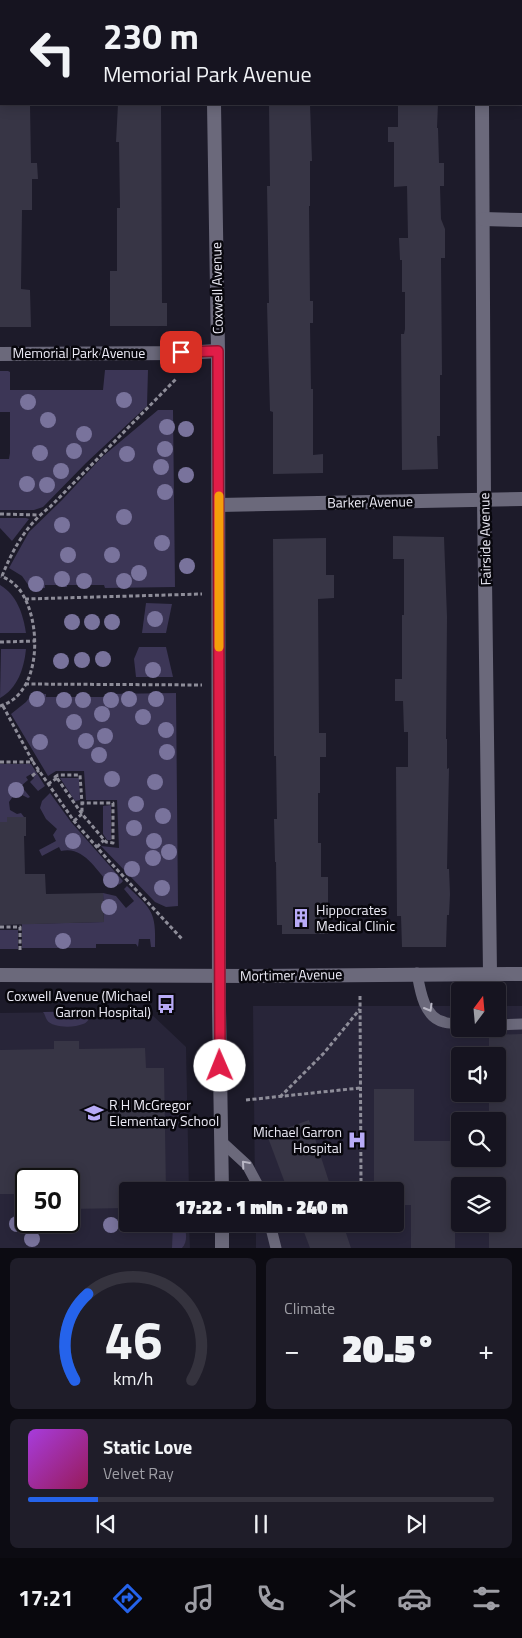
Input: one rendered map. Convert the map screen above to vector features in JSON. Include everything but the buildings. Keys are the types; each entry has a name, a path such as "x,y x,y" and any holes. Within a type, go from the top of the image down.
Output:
{"street":[{"name":"Coxwell Avenue","path":"214,105 218,351 219,975 222,1182"},
{"name":"Fairside Avenue","path":"482,105 484,500 490,974"},
{"path":"483,219 522,220"},
{"name":"Memorial Park Avenue","path":"0,354 218,351"},
{"name":"Barker Avenue","path":"219,505 522,499"},
{"name":"Mortimer Avenue","path":"0,975 522,974"},
{"path":"222,1232 222,1248"}],"lane":[{"path":"417,973 422,995 431,1014 442,1022 451,1023"},
{"path":"506,1025 522,1024"},
{"path":"222,1142 247,1165 256,1182"},
{"path":"272,1232 276,1248"}],"path":[{"path":"176,379 25,530 9,559 1,576 19,589 25,599 33,621 36,641 30,674 25,684 11,702 2,706 33,762 74,821 183,940"},
{"path":"0,514 39,515"},
{"path":"25,599 218,594"},
{"path":"0,642 36,641"},
{"path":"25,684 219,685"},
{"path":"0,762 33,762"},
{"path":"32,776 39,770"},
{"path":"48,784 57,778 55,777 58,775 80,775 82,814 74,821"},
{"path":"57,778 82,814 104,840 113,843 113,803 82,803"},
{"path":"97,847 104,840"},
{"path":"0,927 20,927 20,952"},
{"path":"360,996 361,1182"},
{"path":"280,1097 324,1053 360,1009"},
{"path":"246,1100 360,1088"}],"shaded area":[{"path":"105,370 148,370 147,406 86,463 43,507 34,510 0,510 0,459 9,459 10,412 0,412 0,371 10,372 10,390 103,390"},
{"path":"158,410 173,410 175,587 105,588 104,585 81,587 81,585 67,585 67,587 61,587 61,585 45,585 45,588 31,589 22,576 9,568 29,532 102,457"},
{"path":"0,518 29,519 12,541 0,528"},
{"path":"0,585 15,600 23,619 26,633 0,633"},
{"path":"146,603 172,604 166,633 142,633"},
{"path":"139,647 166,647 173,677 136,677 134,659"},
{"path":"1,649 26,649 24,663 16,683 0,698"},
{"path":"176,693 178,906 166,907 155,902 101,846 119,848 117,800 86,800 84,771 56,771 48,776 11,714 26,702 32,694 46,694 46,697 62,697 62,695 67,695 68,697 81,697 81,695 87,695 87,697 107,697 107,694"},
{"path":"0,764 31,764 45,786 38,791 30,782 34,778 31,774 26,777 28,780 21,786 30,797 14,795 9,802 10,810 17,814 21,813 24,817 7,817 7,822 0,822"},
{"path":"60,778 79,778 80,800 75,801"},
{"path":"50,793 71,822 123,881 120,884 110,884 89,861 77,852 61,851 59,847 42,856 39,850 56,841 53,835 57,829 46,819 40,808 42,801"},
{"path":"111,805 111,840 107,840 103,834 103,806"},
{"path":"127,886 151,912 155,926 155,947 151,947 150,939 139,939 138,947 136,944 96,944 96,948 22,948 22,924 104,922 103,893 116,896 126,908 134,901 124,889"},
{"path":"0,930 18,930 18,949 0,949"},
{"name":"Michael Garron Hospital","path":"253,1006 451,1006 451,1038 506,1038 506,1006 522,1006 522,1248 256,1248 256,1232 404,1232 404,1182 255,1182"},
{"path":"92,1011 87,1022 69,1027 53,1025 47,1020 43,1012"},
{"name":"R H McGregor Elementary School","path":"148,1011 186,1047 189,1182 119,1182 119,1232 189,1232 190,1248 0,1248 0,1013"},
{"path":"173,1232 185,1232 186,1239 182,1248 172,1248"}],"slow traffic":[{"path":"219,496 219,647"}],"place":[{"name":"Hippocrates Medical Clinic","path":"301,918"},
{"name":"Coxwell Avenue (Michael Garron Hospital)","path":"166,1004"},
{"name":"R H McGregor Elementary School","path":"94,1113"},
{"name":"Michael Garron Hospital","path":"357,1140"}],"route":[{"path":"181,352 218,351 220,1066"}]}
